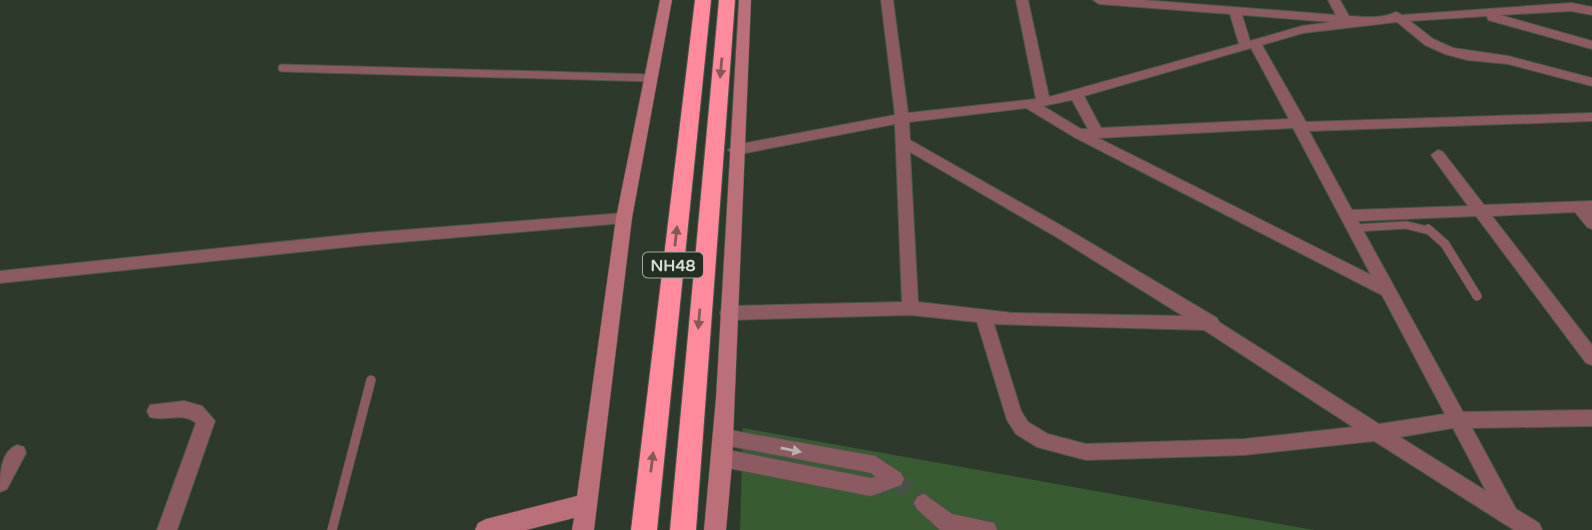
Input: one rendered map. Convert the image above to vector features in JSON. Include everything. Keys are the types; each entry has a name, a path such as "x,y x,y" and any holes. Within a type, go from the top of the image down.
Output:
{"highway":[{"name":"NH48","path":"644,530 703,0"},
{"name":"NH48","path":"683,530 727,0"}],"street":[{"path":"583,530 624,218 666,0"},
{"path":"715,530 723,458 735,150 745,0"},
{"path":"887,0 902,118 910,308"},
{"path":"1022,0 1036,103 1079,134 1389,292"},
{"path":"1099,0 1363,20"},
{"path":"1334,0 1344,19"},
{"path":"1535,0 1548,9"},
{"path":"735,150 902,118 1036,103 1302,30 1396,16 1548,9 1571,7 1592,1"},
{"path":"1571,7 1592,11"},
{"path":"1235,12 1250,45 1301,125 1455,420 1509,516"},
{"path":"1479,14 1592,45"},
{"path":"1396,16 1429,42 1449,51 1467,56 1508,60 1590,83"},
{"path":"1076,94 1096,132"},
{"path":"1079,134 1592,117"},
{"path":"903,142 998,192 1210,323 1532,530"},
{"path":"1438,155 1592,358"},
{"path":"1353,222 1481,211 1585,207 1592,223"},
{"path":"0,277 366,239 624,218"},
{"path":"728,313 910,308 1013,320 1210,323"},
{"path":"983,315 1013,414 1022,428 1044,441 1086,452 1244,447 1379,432 1455,420 1592,418"},
{"path":"156,411 189,408 200,412 206,421 167,530"},
{"path":"723,458 871,487 894,479 874,465 724,437"},
{"path":"0,483 17,453"},
{"path":"924,503 947,526 987,530"},
{"path":"486,530 587,504"}],"lane":[{"path":"282,68 653,78"},
{"path":"1353,222 1433,232 1442,240 1477,296"},
{"path":"332,530 371,380"}],"green space":[{"path":"743,428 1314,530 740,530"}],"tunnel":[{"path":"894,479 924,503"}]}
